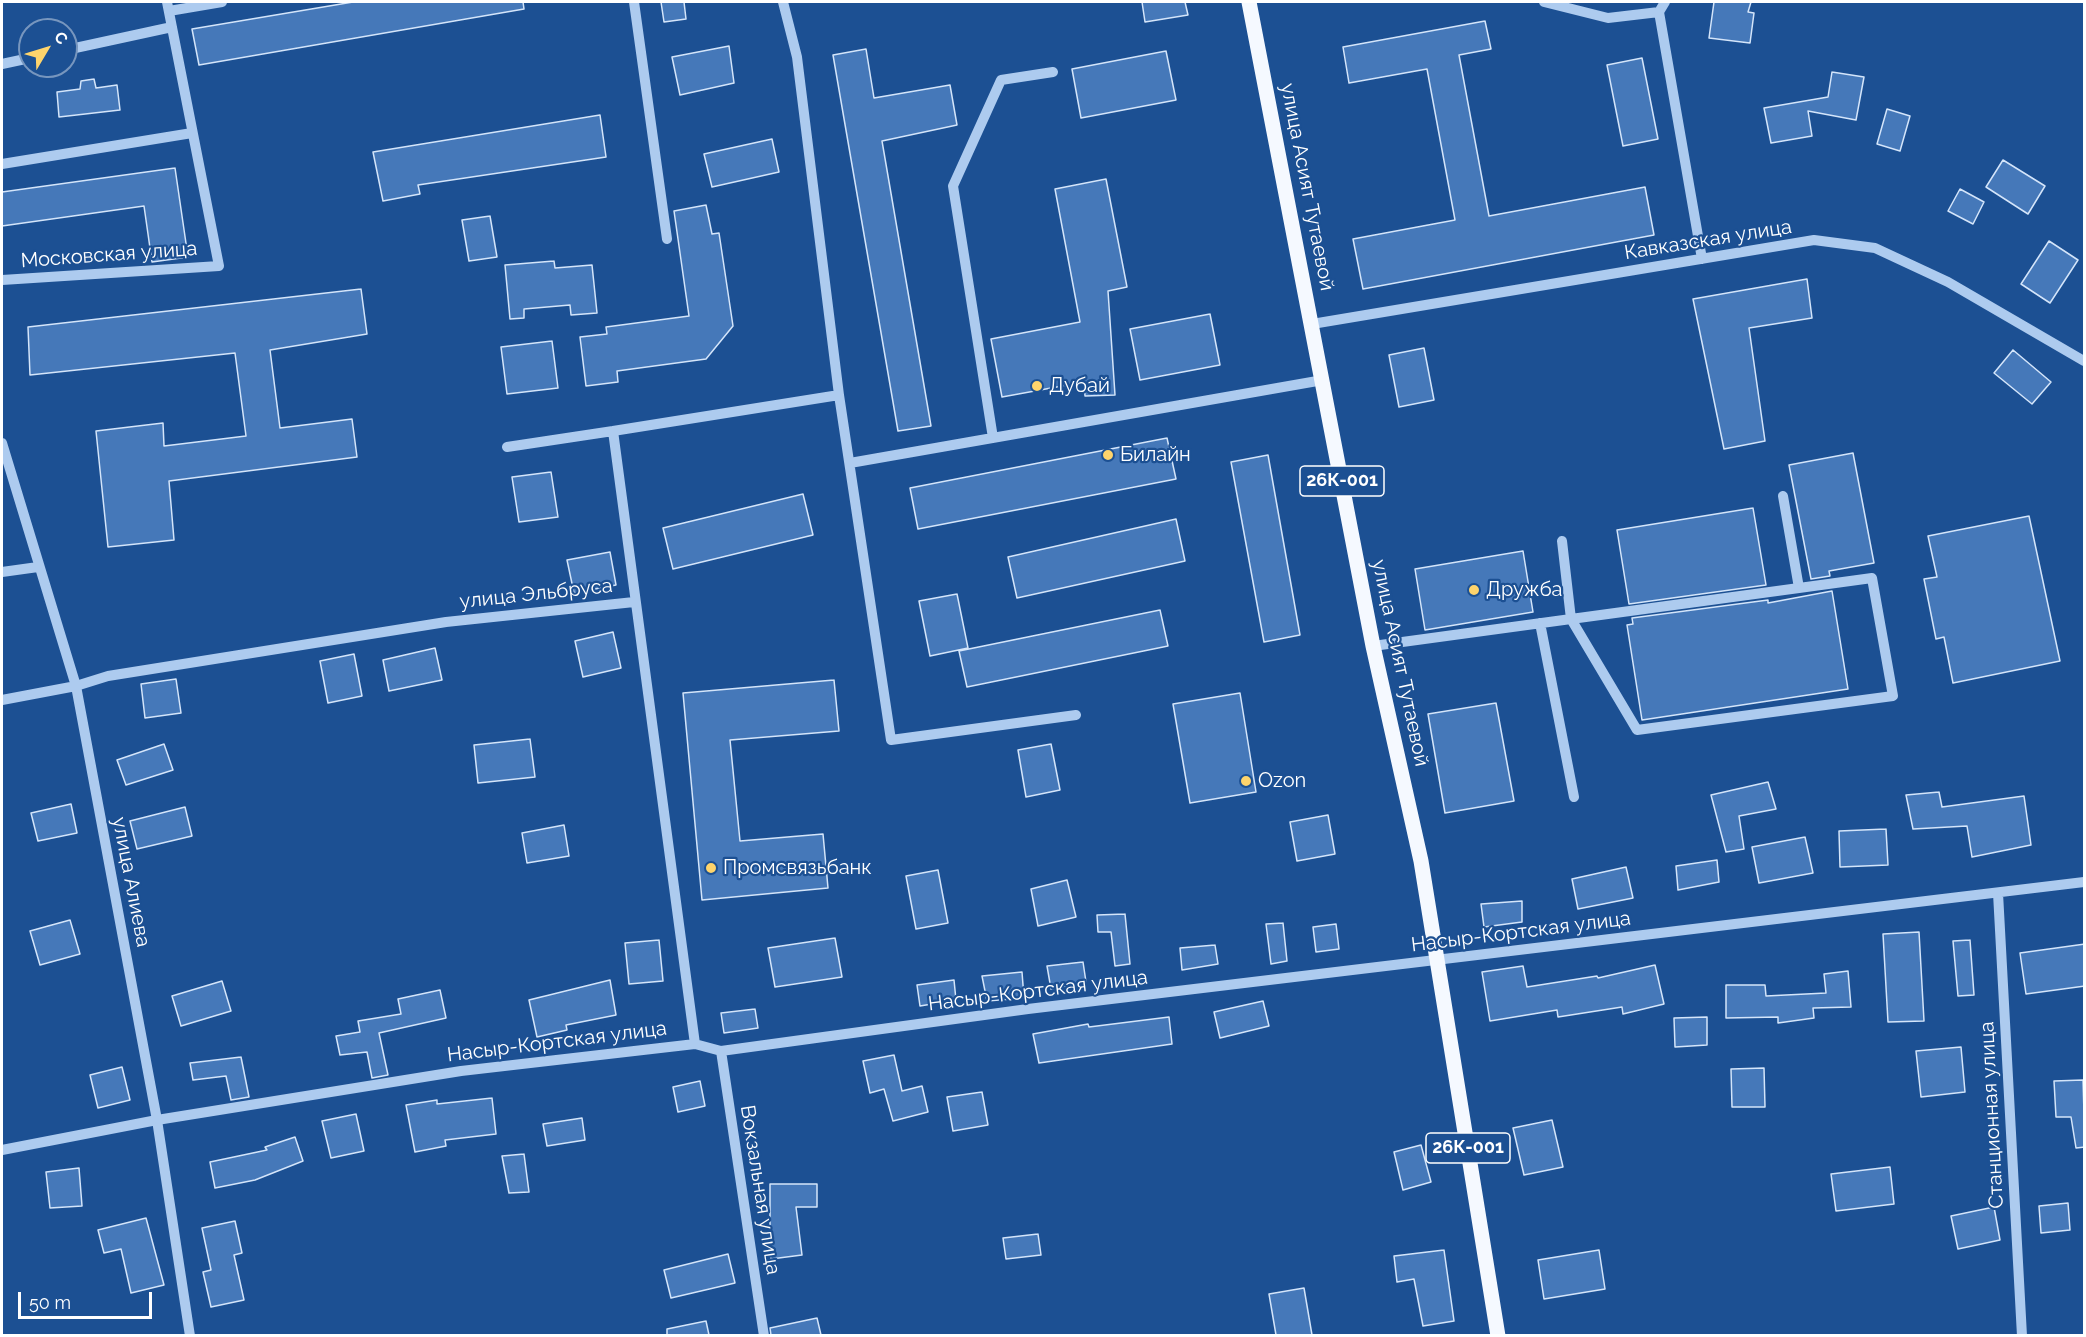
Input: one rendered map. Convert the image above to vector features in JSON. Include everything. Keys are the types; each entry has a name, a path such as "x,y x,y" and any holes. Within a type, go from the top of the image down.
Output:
{"main road":[{"name":"улица Асият Тутаевой","path":"1250,2 1373,646 1439,960 1497,1335"}],"street":[{"path":"2,164 192,133 168,6 222,2"},
{"path":"634,2 668,239"},
{"path":"783,2 797,57 839,395 891,740 1076,715"},
{"path":"1544,2 1608,18 1659,12"},
{"path":"1665,2 1659,12 1702,259"},
{"path":"78,47 172,27"},
{"path":"2,64 18,60"},
{"path":"993,438 953,186 1001,80 1053,72"},
{"name":"Московская улица","path":"2,280 219,266 192,133"},
{"name":"Кавказская улица","path":"1312,324 1815,240 1875,248 1948,282 2085,361"},
{"path":"850,463 1323,380"},
{"path":"507,447 839,395"},
{"path":"613,431 634,602"},
{"name":"улица Алиева","path":"2,443 76,686 157,1120 190,1335"},
{"path":"1783,496 1799,588"},
{"path":"1373,646 1540,623 1571,619 1872,578 1893,696 1637,730 1571,619 1562,541"},
{"path":"2,572 38,567"},
{"name":"улица Эльбруса","path":"2,700 76,686 108,676 446,622 634,602 695,1044"},
{"path":"1540,623 1574,796"},
{"name":"Насыр-Кортская улица","path":"2,1150 157,1120 460,1071 695,1044 721,1051 1028,1009 2085,882"},
{"name":"Станционная улица","path":"1998,893 2022,1335"},
{"name":"Вокзальная улица","path":"721,1051 764,1335"}],"building":[{"path":"353,2 523,2 524,9 199,65 192,29"},
{"path":"661,2 684,2 686,19 664,22"},
{"path":"1142,2 1185,2 1188,15 1145,22"},
{"path":"1714,2 1751,2 1748,12 1754,13 1750,43 1709,38"},
{"path":"1485,21 1491,49 1459,55 1489,216 1645,187 1654,235 1363,289 1353,239 1455,220 1427,69 1349,83 1343,47"},
{"path":"729,46 734,83 680,95 672,57"},
{"path":"866,49 874,98 950,85 957,125 882,141 931,426 898,431 833,55"},
{"path":"1166,51 1176,100 1081,118 1072,69"},
{"path":"1642,58 1658,139 1623,146 1607,65"},
{"path":"1832,72 1864,77 1856,120 1808,111 1812,136 1771,143 1764,108 1828,97"},
{"path":"94,79 96,88 117,85 120,110 59,117 57,92 80,89 81,81"},
{"path":"1887,109 1910,116 1900,151 1877,144"},
{"path":"600,115 606,157 418,185 420,194 383,201 373,152"},
{"path":"772,139 779,172 712,187 704,154"},
{"path":"2003,160 2045,186 2028,214 1986,187"},
{"path":"175,168 188,257 152,262 144,206 2,226 2,192"},
{"path":"1106,179 1127,287 1108,291 1115,395 1085,396 1084,382 1002,397 991,339 1080,322 1055,189"},
{"path":"1960,189 1984,202 1973,224 1948,211"},
{"path":"706,205 712,234 719,233 733,326 706,359 617,371 618,382 586,386 580,337 607,334 606,327 689,316 674,211"},
{"path":"490,216 497,257 469,261 462,220"},
{"path":"2049,241 2078,260 2050,303 2021,284"},
{"path":"554,261 555,268 592,265 597,313 571,315 570,305 524,309 524,318 510,319 505,265"},
{"path":"1807,279 1812,318 1749,328 1765,441 1724,449 1693,299"},
{"path":"361,289 367,334 270,350 280,428 352,419 357,457 169,481 174,540 108,547 96,431 163,423 164,446 246,436 235,353 30,375 28,327"},
{"path":"1210,314 1220,365 1140,380 1130,329"},
{"path":"552,341 558,388 507,394 501,347"},
{"path":"1424,348 1434,400 1399,407 1389,355"},
{"path":"2013,350 2051,382 2032,404 1994,373"},
{"path":"1167,438 1176,479 918,529 910,488"},
{"path":"1853,453 1874,563 1829,571 1830,576 1811,579 1789,465"},
{"path":"1268,455 1300,635 1264,642 1231,462"},
{"path":"551,472 558,517 519,522 512,477"},
{"path":"803,494 813,535 673,569 663,528"},
{"path":"1753,508 1766,585 1629,604 1617,530"},
{"path":"2029,516 2060,661 1953,683 1944,637 1936,639 1924,579 1937,577 1928,536"},
{"path":"1176,519 1185,561 1017,598 1008,557"},
{"name":"Дружба","path":"1523,551 1533,612 1425,630 1415,569"},
{"path":"610,552 616,585 574,593 567,560"},
{"path":"1832,591 1848,689 1642,720 1627,625 1633,624 1632,618 1768,600 1768,603"},
{"path":"957,594 968,648 930,656 919,601"},
{"path":"1160,610 1168,646 967,687 959,651"},
{"path":"613,632 621,668 583,677 575,641"},
{"path":"435,648 442,680 389,691 383,660"},
{"path":"354,654 362,696 328,703 320,661"},
{"path":"176,679 181,713 145,718 141,684"},
{"path":"834,680 839,731 730,740 740,841 823,834 828,888 702,900 683,693"},
{"path":"1240,693 1256,792 1190,803 1173,704"},
{"path":"1496,703 1514,801 1445,813 1428,714"},
{"path":"530,739 535,777 478,783 474,745"},
{"path":"164,744 173,770 126,785 117,760"},
{"path":"1051,744 1060,790 1026,797 1018,750"},
{"path":"1768,782 1776,809 1739,816 1744,849 1726,852 1711,795"},
{"path":"1939,792 1942,807 2024,796 2031,845 1972,857 1967,826 1913,829 1906,795"},
{"path":"71,804 77,833 38,841 31,813"},
{"path":"185,807 192,836 137,849 130,821"},
{"path":"1328,815 1335,854 1297,861 1290,822"},
{"path":"564,825 569,856 527,863 522,833"},
{"path":"1886,829 1888,865 1840,867 1839,831"},
{"path":"1805,837 1813,873 1759,883 1752,847"},
{"path":"1717,860 1719,882 1678,890 1676,866"},
{"path":"1626,867 1633,898 1578,909 1572,879"},
{"path":"938,870 948,923 916,929 906,876"},
{"path":"1067,880 1076,917 1038,926 1031,889"},
{"path":"1522,901 1522,922 1484,927 1481,904"},
{"path":"1125,914 1130,964 1115,966 1111,932 1098,932 1097,915"},
{"path":"70,920 80,954 40,965 30,931"},
{"path":"1283,923 1287,961 1271,964 1266,924"},
{"path":"1336,924 1339,949 1316,952 1313,927"},
{"path":"1919,932 1924,1021 1888,1022 1883,934"},
{"path":"835,938 842,977 775,987 768,948"},
{"path":"659,940 663,981 629,984 625,943"},
{"path":"1970,940 1974,995 1958,996 1953,941"},
{"path":"2085,944 2085,986 2026,994 2020,953"},
{"path":"1215,945 1218,964 1182,970 1180,948"},
{"path":"1083,962 1086,982 1051,989 1047,966"},
{"path":"1655,965 1664,1004 1623,1014 1622,1007 1558,1017 1557,1010 1490,1021 1482,972 1523,966 1527,987 1597,976 1598,978"},
{"path":"1848,971 1851,1007 1813,1008 1814,1018 1778,1023 1778,1017 1726,1018 1726,985 1765,985 1766,996 1826,993 1824,974"},
{"path":"1022,972 1024,998 987,1001 982,976"},
{"path":"610,980 616,1015 566,1025 567,1030 537,1037 529,1000"},
{"path":"954,980 956,1000 920,1006 917,985"},
{"path":"222,981 231,1011 181,1026 172,996"},
{"path":"440,990 446,1018 379,1033 388,1075 372,1078 367,1052 340,1055 336,1036 360,1032 358,1021 401,1014 398,999"},
{"path":"1263,1001 1269,1026 1220,1038 1214,1012"},
{"path":"755,1009 758,1028 724,1033 721,1013"},
{"path":"1169,1017 1172,1044 1039,1063 1033,1034 1088,1024 1089,1027"},
{"path":"1707,1017 1707,1045 1675,1047 1674,1018"},
{"path":"1961,1047 1965,1092 1921,1097 1916,1051"},
{"path":"894,1055 902,1091 922,1086 928,1112 893,1121 884,1089 870,1093 863,1061"},
{"path":"241,1057 249,1097 231,1100 226,1076 193,1080 190,1063"},
{"path":"122,1067 130,1100 98,1108 90,1075"},
{"path":"1764,1068 1765,1107 1732,1107 1731,1069"},
{"path":"2083,1080 2085,1147 2076,1148 2071,1117 2056,1117 2054,1081"},
{"path":"700,1081 705,1106 678,1112 673,1087"},
{"path":"982,1092 988,1125 953,1131 947,1097"},
{"path":"492,1098 496,1134 445,1140 446,1146 415,1152 406,1105 437,1100 437,1104"},
{"path":"356,1114 364,1151 331,1158 322,1121"},
{"path":"582,1118 585,1140 547,1146 543,1124"},
{"path":"1552,1120 1563,1167 1524,1175 1513,1128"},
{"path":"295,1137 303,1161 255,1180 215,1188 210,1162 267,1150 265,1147"},
{"path":"1421,1145 1431,1182 1403,1190 1394,1152"},
{"path":"524,1154 529,1192 509,1193 502,1156"},
{"path":"1890,1167 1894,1204 1836,1211 1831,1174"},
{"path":"79,1168 82,1206 50,1208 46,1172"},
{"path":"770,1184 817,1184 817,1207 796,1207 802,1255 771,1259 767,1232 770,1231"},
{"path":"2068,1203 2070,1230 2041,1233 2039,1206"},
{"path":"1994,1207 2000,1240 1958,1249 1951,1216"},
{"path":"146,1218 164,1285 131,1293 121,1249 104,1253 98,1230"},
{"path":"235,1221 242,1253 234,1255 244,1300 211,1307 203,1272 211,1270 202,1228"},
{"path":"1038,1234 1041,1255 1006,1259 1003,1238"},
{"path":"1444,1250 1454,1321 1423,1326 1414,1279 1397,1282 1394,1256"},
{"path":"1599,1250 1605,1289 1544,1299 1538,1260"},
{"path":"728,1254 735,1283 671,1298 664,1270"},
{"path":"1304,1288 1312,1335 1276,1335 1269,1294"},
{"path":"817,1318 821,1335 771,1335 770,1328"},
{"path":"706,1321 709,1335 667,1335 667,1329"}],"place":[{"name":"Дубай","path":"1037,386"},
{"name":"Билайн","path":"1108,455"},
{"name":"Дружба","path":"1474,590"},
{"name":"Ozon","path":"1246,781"},
{"name":"Промсвязьбанк","path":"711,868"}]}
